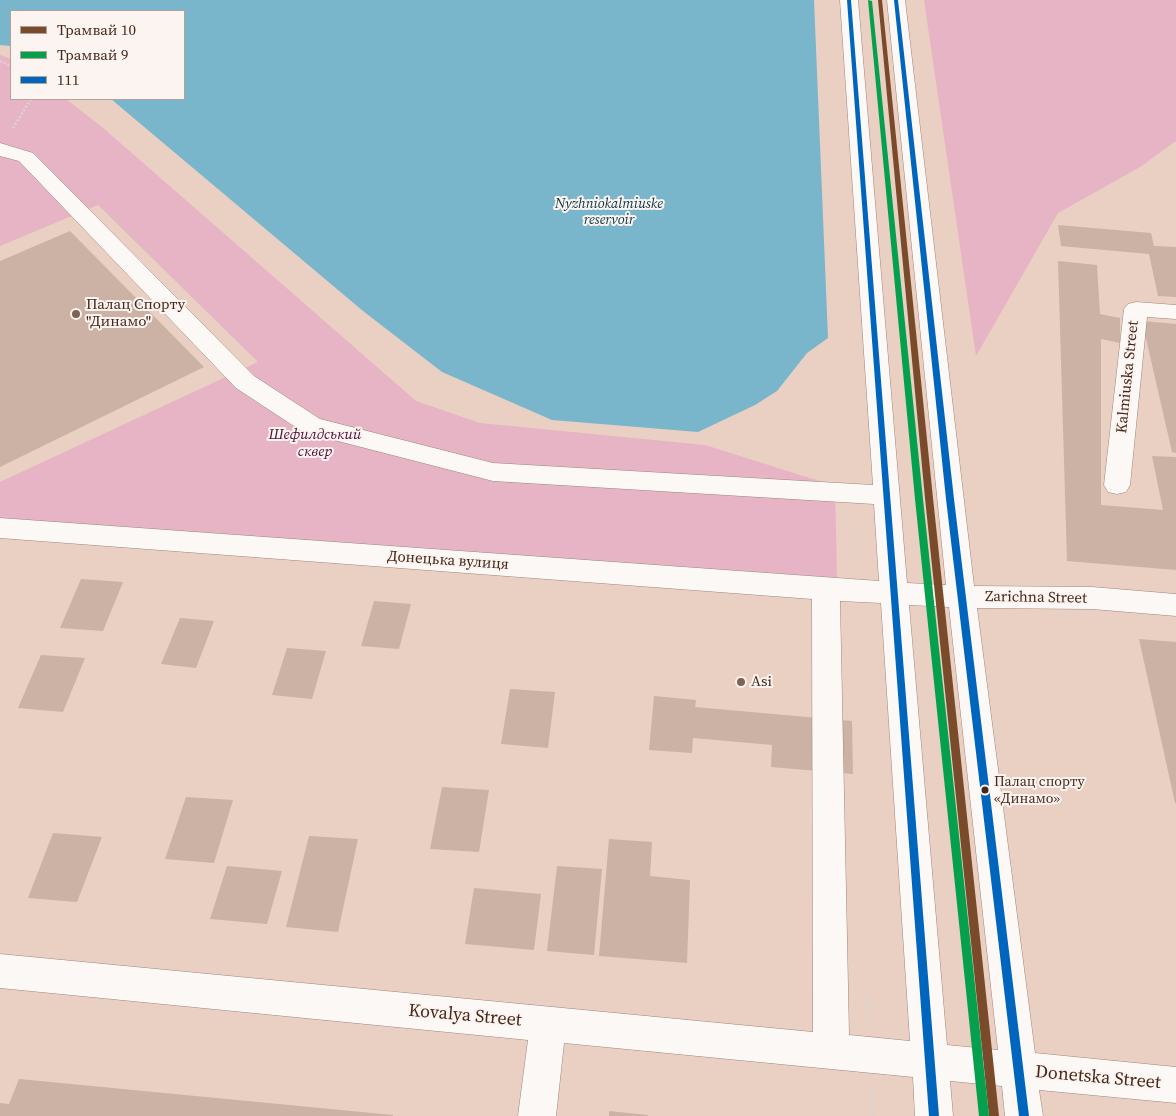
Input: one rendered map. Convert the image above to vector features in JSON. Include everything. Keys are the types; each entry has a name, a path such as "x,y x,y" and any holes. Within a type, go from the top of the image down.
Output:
{"street":[{"path":"849,0 934,1116"},
{"path":"896,0 962,597 1024,1116"},
{"path":"0,148 26,157 245,382 312,426 493,472 887,495"},
{"name":"Kalmiuska Street","path":"1117,485 1136,309 1176,312"},
{"name":"Донецька вулиця","path":"0,528 840,590 895,592"},
{"path":"831,1050 840,590"},
{"name":"Zarichna Street","path":"895,592 962,597 1092,598 1176,605"},
{"name":"Kovalya Street","path":"0,971 831,1050 930,1062"},
{"path":"537,1116 548,1024"},
{"name":"Donetska Street","path":"930,1062 1176,1085"}],"path":[{"path":"0,148 30,100"},
{"path":"840,590 852,493"},
{"path":"868,996 873,1116"}],"green space":[{"path":"924,0 1176,0 1176,141 1140,167 1058,213 976,356"},
{"name":"Шефилдський сквер","path":"0,55 10,59 10,100 67,100 102,127 416,401 480,423 705,445 835,486 837,578 0,519 0,482 258,362 98,205 0,246"}],"water":[{"name":"Nyzhniokalmiuske reservoir","path":"0,0 814,0 828,338 807,353 777,391 755,405 698,432 552,420 442,372 363,311 112,100 185,100 185,10 10,10 10,46 0,45"}],"building":[{"path":"1058,225 1151,233 1154,246 1176,247 1176,297 1158,296 1149,254 1061,246"},
{"name":"Палац Спорту \"Динамо\"","path":"70,231 204,367 0,467 0,261"},
{"path":"1058,261 1097,265 1100,314 1120,318 1120,343 1101,339 1101,505 1163,510 1152,456 1176,457 1176,570 1067,561"},
{"path":"1142,321 1176,324 1176,453 1172,452"},
{"path":"81,579 123,582 103,631 60,628"},
{"path":"374,601 411,604 399,649 361,646"},
{"path":"180,618 214,621 196,668 161,664"},
{"path":"1139,639 1176,642 1176,803 1175,803"},
{"path":"287,648 326,651 312,699 272,695"},
{"path":"41,655 85,658 63,712 18,708"},
{"path":"510,689 555,692 548,748 501,744"},
{"path":"654,696 696,700 695,707 852,721 853,774 771,767 772,745 693,738 692,753 649,750"},
{"path":"442,787 489,790 479,852 430,849"},
{"path":"186,797 233,800 214,863 165,859"},
{"path":"53,833 102,837 77,902 28,898"},
{"path":"309,836 358,839 338,932 286,927"},
{"path":"609,839 652,842 650,876 690,880 687,963 599,956"},
{"path":"227,866 282,871 267,924 210,919"},
{"path":"557,866 602,869 594,955 547,951"},
{"path":"474,888 541,894 534,950 465,944"},
{"path":"19,1079 393,1116 0,1116 0,1103 9,1104"},
{"path":"609,1111 648,1115 648,1116 609,1116"}],"tram line":[{"name":"10","path":"880,0 929,498 994,1116"},
{"name":"9","path":"870,1 919,499 984,1116"}],"transit line":[{"name":"111","path":"849,0 934,1116"},
{"name":"111","path":"896,0 950,499 1024,1116"}],"place":[{"name":"Палац Спорту \"Динамо\"","path":"76,314"},
{"name":"Asi","path":"741,682"},
{"name":"Палац спорту «Динамо»","path":"985,790"}]}
